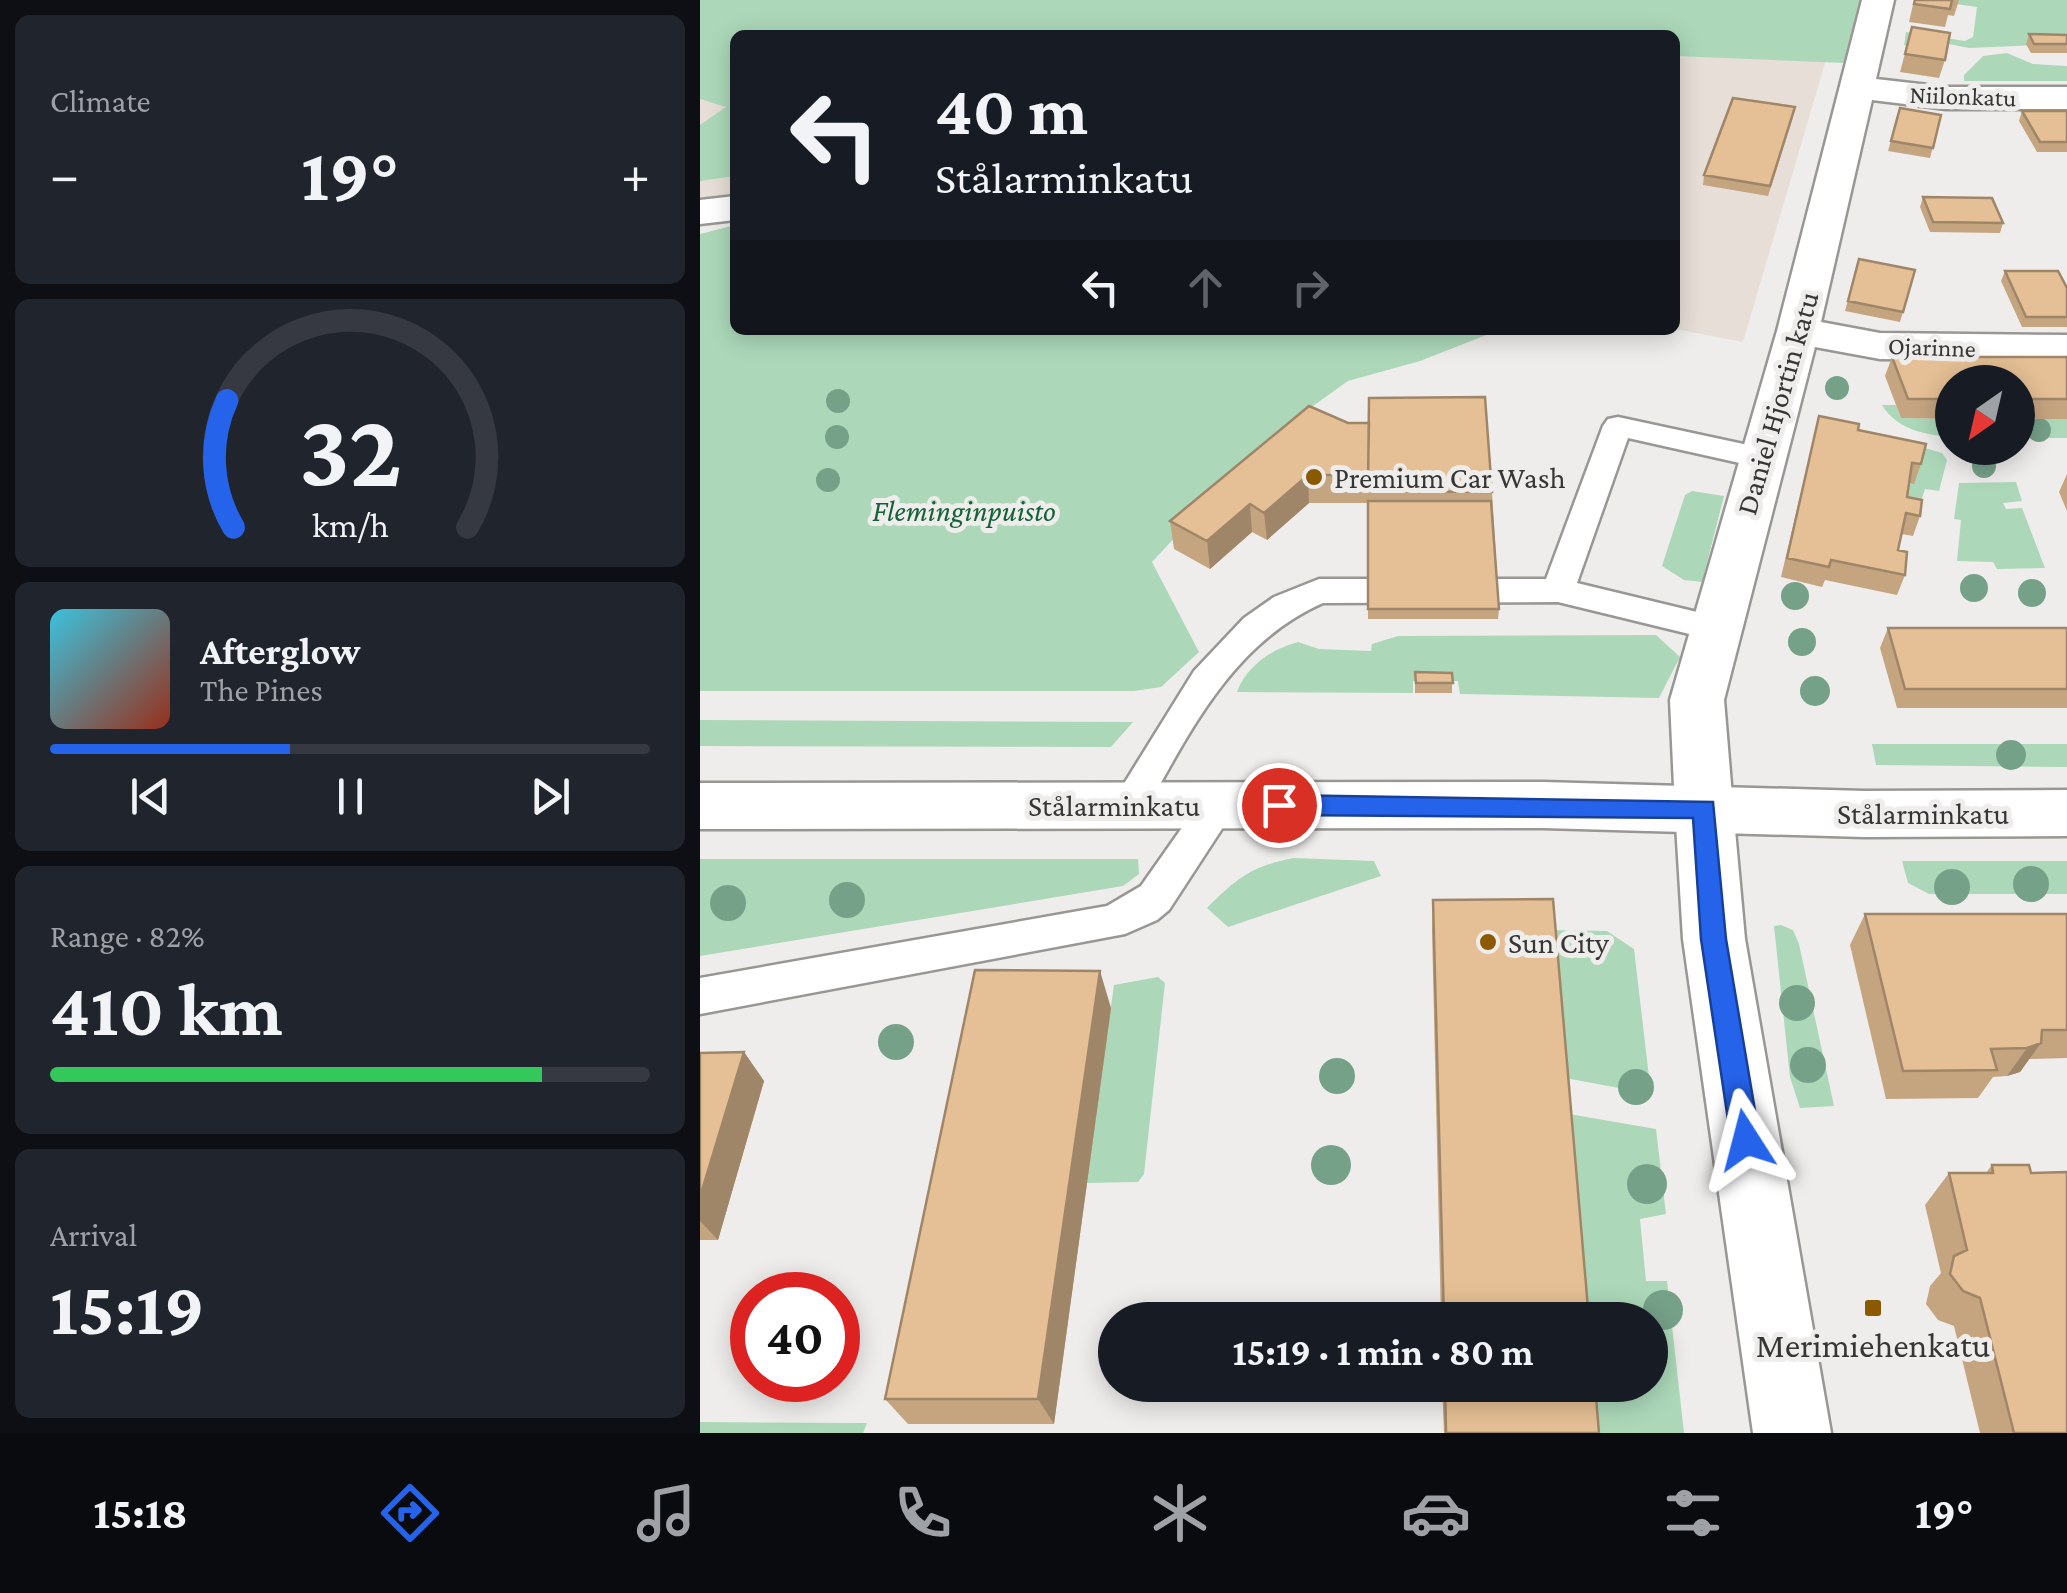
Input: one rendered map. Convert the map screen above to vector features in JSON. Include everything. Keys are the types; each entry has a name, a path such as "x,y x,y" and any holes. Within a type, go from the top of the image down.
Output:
{"street":[{"name":"Daniel Hjortin katu","path":"1704,808 1697,700 1798,332 1878,0"},
{"name":"Niilonkatu","path":"1859,88 1952,98 2067,98"},
{"path":"700,212 730,209"},
{"name":"Ojarinne","path":"1798,332 1880,346 2067,348"},
{"name":"Stålarminkatu","path":"700,806 1218,805 2067,814"},
{"path":"1704,808 1714,939 1792,1433"}],"lane":[{"path":"1558,590 1618,426 1762,458"},
{"path":"1130,805 1189,704 1236,644 1260,620 1288,601 1319,591 1558,590 1714,628"},
{"path":"700,996 1111,922 1156,898 1218,805"}],"shaded area":[{"path":"1680,56 1826,60 1743,342 1680,330"},
{"path":"700,99 730,107 730,198 700,202"}],"green space":[{"path":"700,0 1860,0 1844,63 1680,56 1680,30 730,30 730,177 700,181 700,125 726,107 700,99"},
{"path":"1928,0 2067,0 2067,50 2063,44 1969,48 1949,44 1932,49 1904,45 1906,32 1965,41 1973,37 1977,7"},
{"path":"2007,53 2033,64 2067,66 2067,81 1964,81 1964,75 1983,56"},
{"name":"Fleminginpuisto","path":"730,226 730,335 1486,335 1420,361 1348,381 1289,423 1238,470 1152,562 1199,652 1161,687 1134,691 700,691 700,234"},
{"path":"1882,405 1896,405 1901,418 1935,419 1935,435 1904,426"},
{"path":"2035,419 2067,419 2067,438 2035,438"},
{"path":"1918,446 1935,451 1935,465 1946,465 1939,491 1925,489 1915,520 1900,517"},
{"path":"2016,482 2022,501 2003,503 2006,509 2022,508 2045,568 1997,569 1993,562 1957,561 1961,520 1954,519 1959,483"},
{"path":"1692,491 1724,496 1702,582 1684,580 1662,566 1685,495"},
{"path":"1656,635 1680,657 1659,698 1460,694 1458,681 1413,681 1413,693 1237,692 1261,660 1298,642 1319,649 1371,651 1372,644 1398,636"},
{"path":"700,720 1133,722 1111,747 700,746"},
{"path":"1872,744 2067,744 2067,767 1876,765"},
{"path":"1294,858 1374,861 1381,876 1228,927 1207,908 1246,875"},
{"path":"700,859 1138,859 1139,874 1123,886 700,956"},
{"path":"1902,861 2067,861 2067,894 1929,894 1908,883"},
{"path":"1774,926 1793,930 1799,944 1834,1106 1800,1108 1790,1077"},
{"path":"1548,930 1607,931 1634,949 1651,1094 1560,1077"},
{"path":"1158,977 1165,983 1144,1174 1138,1182 1086,1183 1114,985"},
{"path":"1563,1113 1656,1129 1666,1214 1640,1219 1646,1281 1667,1281 1684,1433 1589,1433 1586,1402 1668,1402 1668,1302 1579,1302"},
{"path":"700,1422 867,1423 863,1433 700,1433"}],"building":[{"path":"1915,0 1952,0 1950,9 1914,4"},
{"path":"1912,27 1950,33 1945,60 1905,54"},
{"path":"2029,34 2067,35 2067,44 2034,44"},
{"path":"1733,98 1795,107 1770,186 1704,175"},
{"path":"1900,108 1941,115 1933,148 1891,141"},
{"path":"2022,111 2067,111 2067,142 2040,142"},
{"path":"1923,197 1992,198 2003,223 1933,222"},
{"path":"1859,259 1915,270 1903,312 1848,301"},
{"path":"2005,271 2058,271 2067,288 2067,317 2026,317"},
{"path":"1892,357 2067,357 2067,399 2035,399 2035,365 1935,365 1935,399 1908,399"},
{"path":"1485,397 1492,492 1368,491 1369,398"},
{"path":"1309,406 1348,423 1369,423 1368,475 1308,475 1264,513 1250,504 1207,541 1170,521"},
{"path":"1819,416 1859,424 1858,430 1926,444 1921,464 1912,463 1907,497 1922,500 1920,516 1906,513 1898,550 1907,552 1905,575 1831,560 1829,567 1787,558"},
{"path":"1368,501 1491,501 1499,609 1368,609"},
{"path":"1888,628 2067,628 2067,689 1905,689"},
{"path":"1415,672 1452,673 1453,683 1416,683"},
{"path":"1553,899 1587,1302 1444,1302 1433,900"},
{"path":"1865,914 2067,914 2067,1030 2042,1030 2041,1043 2027,1048 1991,1049 1997,1070 1903,1071"},
{"path":"975,970 1100,971 1038,1399 885,1399"},
{"path":"744,1052 700,1197 700,1053"},
{"path":"1992,1165 2029,1165 2031,1173 2067,1172 2067,1433 2014,1433 1980,1298 1963,1291 1950,1274 1954,1256 1967,1250 1949,1173 1993,1173"},
{"path":"1445,1402 1596,1402 1599,1433 1446,1433"}],"place":[{"name":"Premium Car Wash","path":"1314,477"},
{"name":"Sun City","path":"1488,942"},
{"name":"Merimiehenkatu","path":"1873,1308"}],"route":[{"path":"1279,805 1704,808 1714,939 1746,1140"}]}
